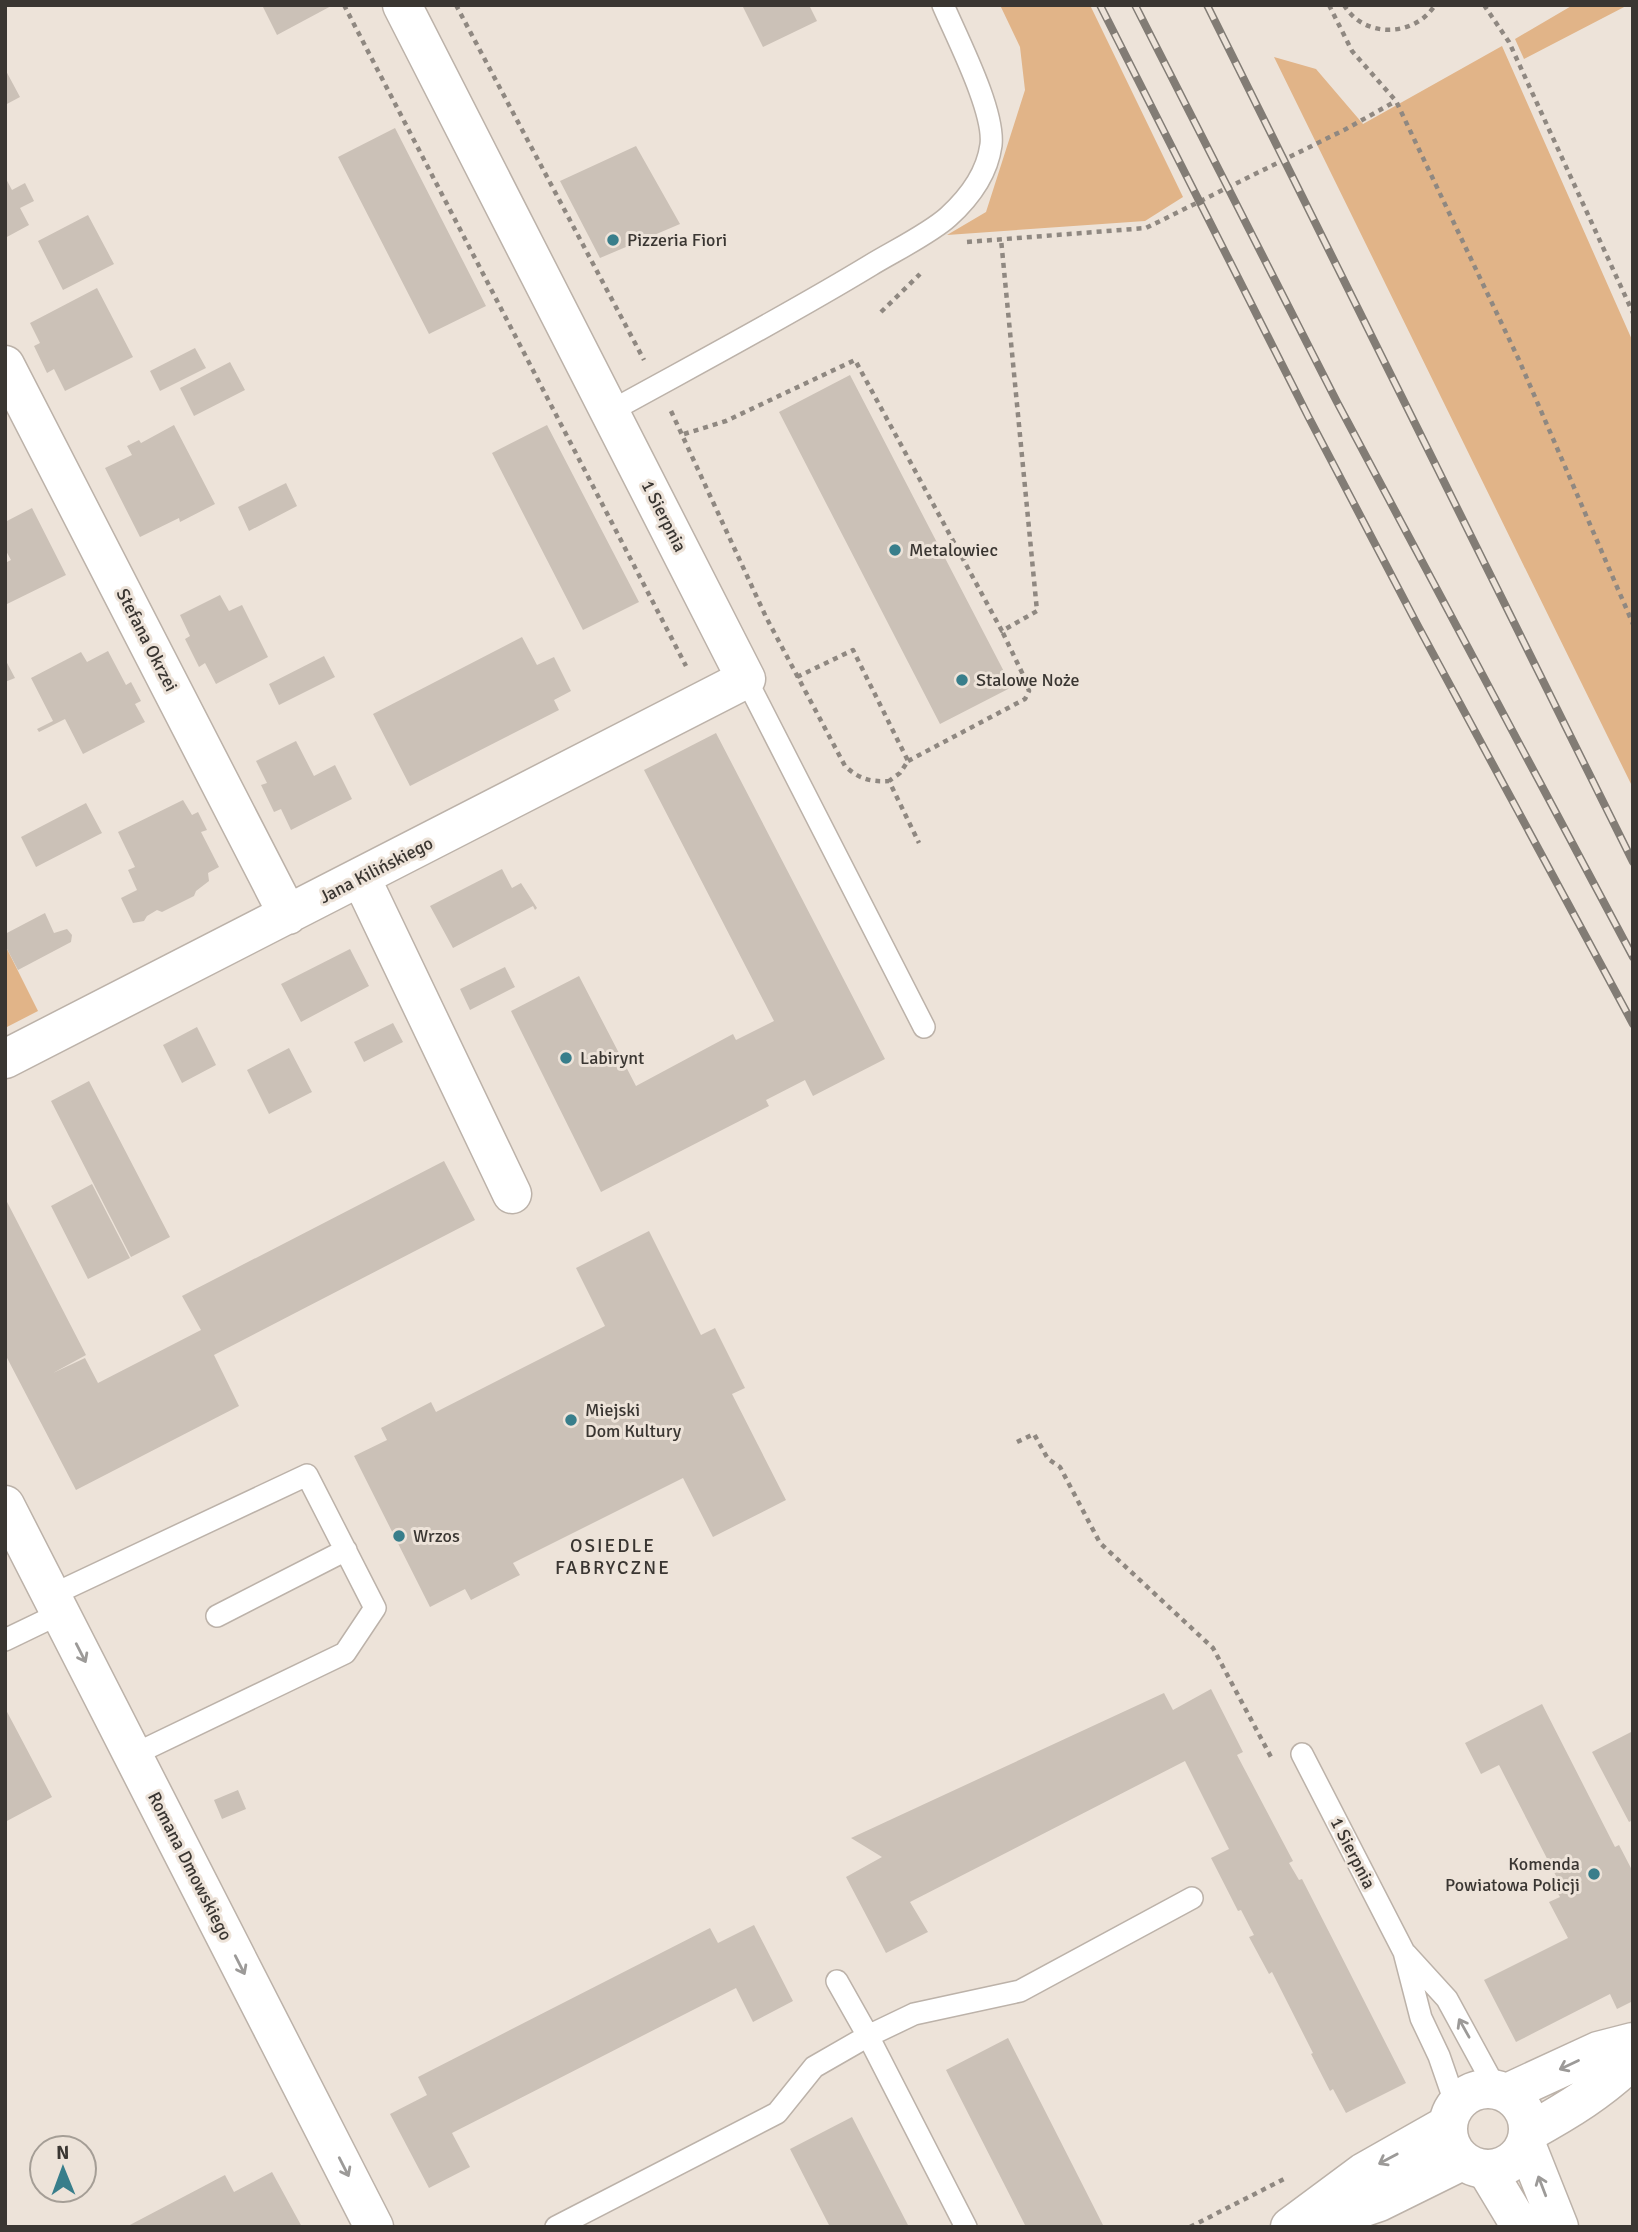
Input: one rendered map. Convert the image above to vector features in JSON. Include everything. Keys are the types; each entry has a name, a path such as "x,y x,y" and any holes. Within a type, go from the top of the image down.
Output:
{"street":[{"name":"1 Sierpnia","path":"402,5 746,679"},
{"name":"Stefana Okrzei","path":"5,365 288,915"},
{"name":"Jana Kilińskiego","path":"5,1059 746,679"},
{"path":"361,878 512,1195"},
{"name":"Romana Dmowskiego","path":"5,1505 374,2227"},
{"path":"1290,2227 1364,2172 1452,2115 1474,2091 1502,2091 1598,2051 1633,2042"},
{"path":"1307,2227 1474,2165 1498,2168 1510,2163 1520,2155 1528,2138 1612,2080 1633,2060"},
{"path":"1502,2091 1524,2109 1528,2138 1559,2227"},
{"path":"1452,2115 1449,2138 1474,2165 1521,2227"}],"lane":[{"path":"611,411 841,283 946,220 972,193 991,145 990,126 979,88 943,5"},
{"name":"1 Sierpnia","path":"746,679 924,1027"},
{"path":"5,1640 56,1604 307,1475 375,1608 345,1653 133,1755"},
{"path":"217,1616 346,1550"},
{"name":"1 Sierpnia","path":"1302,1754 1404,1952 1421,2018 1439,2056 1452,2115"},
{"path":"556,2227 777,2113 814,2067 867,2036 914,2014 1020,1991 1192,1898"},
{"name":"1 Sierpnia","path":"1404,1952 1447,1999 1502,2091"},
{"path":"837,1981 966,2227"}],"path":[{"path":"344,5 688,672"},
{"path":"456,5 684,434 766,617 845,766 857,777 874,782 889,781 900,773 908,761 1025,699 1029,691 1026,681 1002,631 855,360 726,421 684,434"},
{"path":"1329,5 1352,51 1396,102 1519,360 1633,624"},
{"path":"1344,5 1349,13 1367,26 1389,31 1412,26 1430,13 1435,5"},
{"path":"1484,5 1509,42 1633,313"},
{"path":"956,244 1146,228 1396,102"},
{"path":"1001,239 1037,611 1002,631"},
{"path":"881,312 928,267"},
{"path":"797,677 853,650 908,761"},
{"path":"889,781 919,843"},
{"path":"1017,1442 1034,1434 1048,1459 1060,1467 1100,1543 1213,1648 1276,1767"}],"shaded area":[{"path":"1000,5 1090,5 1183,197 1145,221 947,235 986,212 1025,90 1020,47"},
{"path":"1573,5 1628,5 1524,59 1515,39"},
{"path":"1502,46 1633,342 1633,788 1274,57 1316,69 1363,124"},
{"path":"5,945 38,1011 5,1028"}],"building":[{"path":"262,5 333,5 277,35"},
{"path":"742,5 809,5 817,21 763,47"},
{"path":"5,69 20,97 5,105"},
{"path":"395,128 486,306 429,334 338,157"},
{"path":"636,146 680,224 600,258 560,181"},
{"path":"5,177 12,190 25,183 34,201 20,208 29,225 5,238"},
{"path":"88,215 114,264 63,290 38,241"},
{"path":"97,288 133,357 65,391 54,369 47,373 34,346 40,343 30,323"},
{"path":"195,348 206,368 160,391 150,371"},
{"path":"230,362 245,390 194,416 180,388"},
{"name":"Metalowiec","path":"850,375 1012,687 940,724 779,412"},
{"path":"174,425 215,504 180,522 179,518 140,537 105,468 132,455 127,446 139,440 141,443"},
{"path":"547,425 639,602 583,630 492,453"},
{"path":"286,483 297,506 249,531 238,507"},
{"path":"32,508 66,575 5,605 5,563 11,560 5,549 5,522"},
{"path":"220,595 229,611 242,605 268,657 216,684 205,663 199,667 185,639 190,636 180,615"},
{"path":"522,637 537,665 554,657 571,691 554,700 559,710 410,786 373,714"},
{"path":"108,651 126,685 131,682 141,701 135,704 145,722 83,754 65,719 39,732 37,729 53,721 31,678 81,652 87,662"},
{"path":"324,656 335,677 279,705 269,684"},
{"path":"5,659 15,678 5,682"},
{"path":"716,733 885,1059 813,1096 805,1080 766,1100 769,1106 601,1192 511,1011 579,976 636,1086 733,1034 736,1040 774,1021 644,770"},
{"path":"296,741 314,776 335,765 352,799 291,830 281,809 274,812 261,785 267,783 256,761"},
{"path":"183,800 192,815 198,812 207,830 201,832 219,867 208,873 209,881 196,891 194,896 162,912 157,910 144,921 133,923 121,898 137,890 128,870 135,867 118,832"},
{"path":"86,803 102,833 36,867 21,837"},
{"path":"502,869 512,888 521,883 537,908 535,910 533,906 453,948 430,906"},
{"path":"45,913 54,933 67,929 72,935 71,942 18,970 5,945 5,934"},
{"path":"350,949 369,986 301,1022 281,984"},
{"path":"505,967 515,987 470,1010 460,989"},
{"path":"393,1023 403,1042 364,1062 354,1042"},
{"path":"197,1027 216,1065 182,1083 163,1045"},
{"path":"289,1048 312,1092 269,1114 247,1070"},
{"path":"89,1081 170,1237 131,1257 51,1101"},
{"path":"444,1161 475,1220 214,1355 239,1406 76,1490 5,1354 5,1198 86,1355 53,1373 85,1358 98,1383 201,1330 182,1296"},
{"path":"92,1184 130,1258 88,1279 51,1206"},
{"name":"Miejski Dom Kultury","path":"649,1231 701,1335 715,1328 745,1388 732,1394 786,1500 713,1537 683,1478 513,1563 520,1575 471,1600 465,1589 430,1607 354,1456 387,1440 381,1428 431,1402 436,1412 605,1326 576,1268"},
{"path":"1211,1689 1243,1752 1237,1755 1293,1861 1289,1863 1299,1880 1302,1879 1406,2083 1346,2113 1333,2089 1330,2091 1272,1972 1269,1974 1249,1937 1254,1935 1241,1910 1238,1911 1211,1858 1229,1849 1185,1761 910,1902 928,1932 886,1953 846,1877 882,1857 851,1838 1164,1693 1173,1710"},
{"name":"Komenda Powiatowa Policji","path":"1542,1704 1615,1847 1619,1845 1633,1872 1633,2001 1617,2009 1610,1994 1516,2042 1484,1980 1568,1938 1549,1902 1560,1897 1550,1879 1556,1876 1499,1765 1481,1774 1465,1743"},
{"path":"5,1708 52,1797 5,1822"},
{"path":"1633,1731 1633,1820 1629,1822 1592,1752"},
{"path":"238,1790 246,1809 222,1819 214,1800"},
{"path":"754,1925 793,2001 753,2022 736,1988 452,2133 470,2167 429,2188 390,2114 427,2095 418,2077 710,1928 718,1943"},
{"path":"1008,2038 1104,2227 1026,2227 946,2070"},
{"path":"852,2117 909,2227 830,2227 790,2149"},
{"path":"272,2172 302,2227 126,2227 225,2175 234,2192"}],"railway":[{"path":"1100,5 1308,416 1633,1024"},
{"path":"1135,5 1337,402 1633,957"},
{"path":"1207,5 1633,862"}],"place":[{"name":"Pizzeria Fiori","path":"613,240"},
{"name":"Metalowiec","path":"895,550"},
{"name":"Stalowe Noże","path":"962,680"},
{"name":"Labirynt","path":"566,1058"},
{"name":"Miejski Dom Kultury","path":"571,1420"},
{"name":"Wrzos","path":"399,1536"},
{"name":"Komenda Powiatowa Policji","path":"1594,1874"}],"district":[{"name":"OSIEDLE FABRYCZNE","path":"613,1557"}]}
